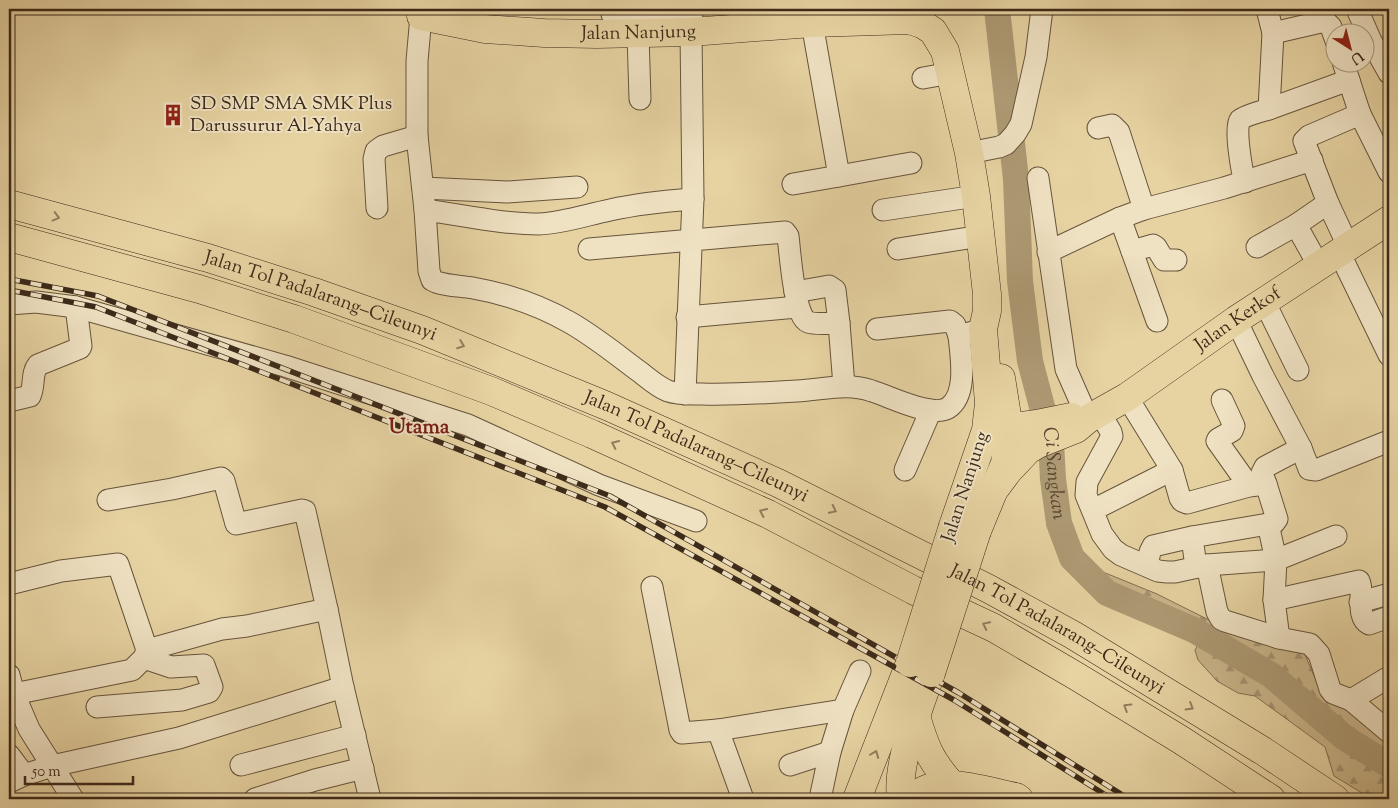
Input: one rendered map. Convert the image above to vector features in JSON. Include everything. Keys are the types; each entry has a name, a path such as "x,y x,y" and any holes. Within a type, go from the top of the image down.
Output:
{"main road":[{"name":"Jalan Nanjung","path":"422,12 495,30 544,33 638,34 691,18 812,23 859,15 909,20 922,16 940,40 945,51 969,153 987,294 976,325 989,403 998,429 1004,463 994,490 965,528"},
{"name":"Jalan Tol Padalarang–Cileunyi","path":"9,204 208,258 314,292 432,334 608,406 786,487 989,589 1090,645 1263,751 1335,799"},
{"name":"Jalan Kerkof","path":"998,429 1038,434 1084,420 1126,397 1264,301 1389,220"},
{"name":"Jalan Tol Padalarang–Cileunyi","path":"9,237 199,289 294,319 491,391 583,430 768,514 914,590 994,628 1182,740 1271,799"},
{"name":"Jalan Nanjung","path":"857,799 920,668 998,429"},
{"name":"Jalan Kerkof","path":"994,490 1028,450 1038,434"},
{"name":"Jalan Nanjung","path":"901,799 900,776 916,716 920,668"},
{"path":"916,716 928,754 952,785"},
{"path":"1182,740 1254,799"},
{"path":"911,799 929,788 952,785 1004,798"},
{"path":"868,799 887,799"}],"street":[{"path":"969,153 1006,144 1021,124 1036,57 1042,9"},
{"path":"1267,9 1273,33 1269,109"},
{"path":"1357,9 1371,41 1389,73"},
{"path":"422,12 417,61 417,136 429,271 432,280 499,294 544,309 570,322 598,340 668,391 685,394 718,395 798,391 844,386 868,389 915,407 931,410 948,408 960,390 962,375 976,325 950,321 877,328"},
{"path":"612,14 691,18 693,199 685,394"},
{"path":"1273,33 1326,22"},
{"path":"812,23 839,176"},
{"path":"638,34 640,99"},
{"path":"1244,182 1239,154 1238,124 1242,119 1269,109 1344,72"},
{"path":"1346,72 1360,114 1389,172"},
{"path":"923,78 951,73"},
{"path":"1360,114 1306,138 1305,144 1328,203 1336,254 1389,355"},
{"path":"1098,128 1112,125 1119,132 1144,209"},
{"path":"377,208 374,159 376,151 383,146 417,136"},
{"path":"1048,252 1120,218 1144,209 1244,182 1312,160"},
{"path":"794,184 911,163"},
{"path":"1038,178 1066,369 1084,420 1111,432 1112,436 1086,486 1086,495 1102,534 1113,549 1121,555 1158,571 1175,572 1202,566 1276,560 1336,536"},
{"path":"423,188 507,192 577,187"},
{"path":"883,210 976,196"},
{"path":"425,210 540,224 650,203 693,199"},
{"path":"1257,247 1328,203"},
{"path":"1120,218 1157,321"},
{"path":"1296,224 1336,254"},
{"path":"589,249 786,232 796,299 803,318 809,323 839,323"},
{"path":"898,248 981,236"},
{"path":"1132,250 1153,245 1164,260 1176,260"},
{"path":"687,317 796,299 826,286 834,288 844,386"},
{"path":"1264,301 1298,370"},
{"path":"9,304 36,302 76,307 285,366 468,425 599,485 696,521"},
{"path":"9,401 30,396 35,369 38,365 80,348 76,307"},
{"path":"1236,320 1301,448 1309,469 1316,470 1389,441"},
{"path":"1126,397 1172,470 1180,498 1184,503 1257,485"},
{"path":"1147,565 1153,546 1192,537 1274,523 1277,518 1257,485 1217,441 1232,431 1234,426 1222,400"},
{"path":"905,470 931,410"},
{"path":"1257,485 1265,467 1301,448"},
{"path":"1093,510 1172,470"},
{"path":"108,500 221,478 224,480 236,524 304,510 343,688 370,799"},
{"path":"1268,524 1276,560 1274,600 1279,638"},
{"path":"1192,537 1221,619 1279,638 1310,644 1316,648 1333,693 1351,700 1389,732"},
{"path":"9,584 61,572 118,564 145,654 175,667 204,665 211,690 182,700 97,707"},
{"path":"1274,600 1359,581 1361,586 1360,602 1364,621 1366,623 1389,617"},
{"path":"652,587 680,730 686,734 844,710"},
{"path":"1360,602 1389,594"},
{"path":"73,799 29,729 11,684 132,670 145,654 222,629 247,626 327,609"},
{"path":"820,799 830,752 860,671"},
{"path":"1351,700 1389,677"},
{"path":"9,755 16,778 52,766 179,738 343,688"},
{"path":"718,730 743,799"},
{"path":"240,765 355,735"},
{"path":"790,765 830,752"},
{"path":"255,799 315,780 363,768"}],"green space":[{"path":"1093,568 1157,594 1209,620 1265,640 1303,650 1321,692 1350,711 1389,744 1389,799 1372,799 1334,776 1325,747 1255,696 1238,693 1217,681 1198,660 1195,650 1200,641 1202,627 1114,591 1100,580"}],"waterway":[{"name":"Ci Sangkan","path":"997,9 1016,179 1020,281 1030,361 1051,441 1053,479 1059,523 1072,558 1107,593 1194,630 1271,675 1345,738 1389,765"}],"railway":[{"path":"9,279 98,296 610,496 959,693 1129,799"},
{"path":"9,290 96,307 605,507 954,700 1112,799"}],"place":[{"name":"SD SMP SMA SMK Plus Darussurur Al-Yahya","path":"173,115"}],"district":[{"name":"Utama","path":"419,428"}]}
